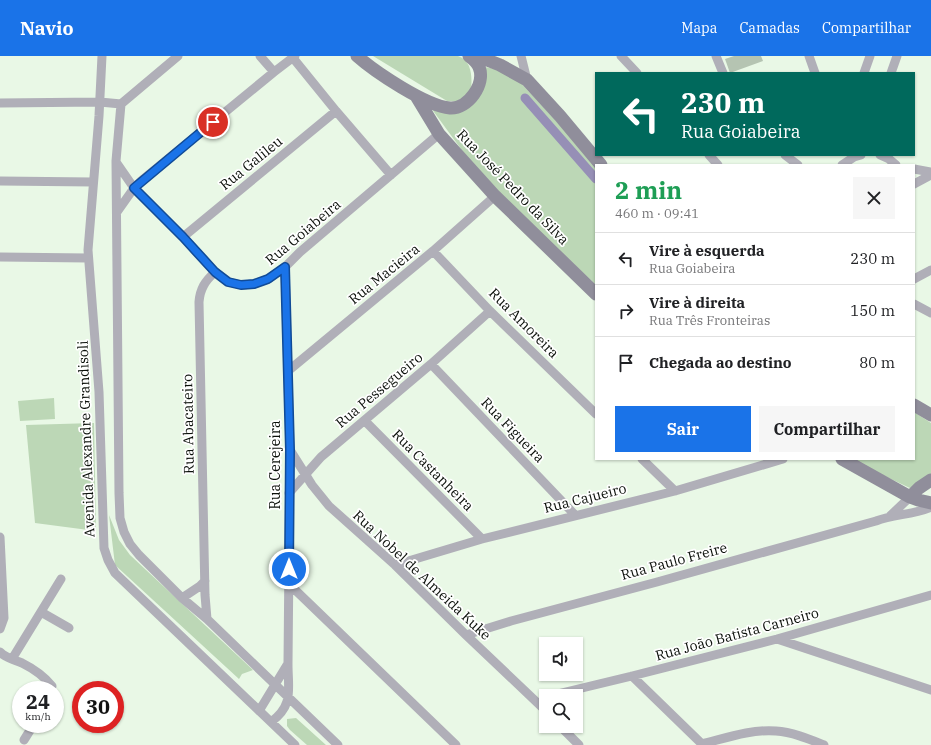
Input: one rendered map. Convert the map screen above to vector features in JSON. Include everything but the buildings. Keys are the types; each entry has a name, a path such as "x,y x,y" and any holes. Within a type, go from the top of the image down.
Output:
{"main road":[{"path":"357,56 380,74 416,96 439,106 451,108 462,106 471,99 477,89 481,75 480,67 476,61 469,56"},
{"path":"477,56 500,65 527,80 560,116 600,164"},
{"name":"Rua José Pedro da Silva","path":"416,96 439,134 495,196 595,293"},
{"path":"915,406 931,415"},
{"path":"844,460 910,497 931,503"},
{"name":"Rua Paulo Freire","path":"910,497 919,488 931,480"}],"street":[{"name":"Avenida Alexandre Grandisoli","path":"102,56 88,258 99,385 104,548 115,573 295,745"},
{"path":"178,56 121,104 116,162 120,518 124,532 130,544 139,555 182,598 207,619 338,745"},
{"path":"260,56 274,72"},
{"path":"521,56 527,80"},
{"path":"621,56 636,72"},
{"path":"716,56 723,72"},
{"path":"809,56 815,72"},
{"path":"864,72 870,56"},
{"path":"891,72 897,56"},
{"path":"117,212 134,188 294,57 336,111 392,175"},
{"path":"0,103 100,102 121,104"},
{"name":"Rua Galileu","path":"183,237 336,111"},
{"name":"Rua Goiabeira","path":"116,162 134,188 183,237 215,272 228,282 241,285 254,284 268,279 285,267 300,252 439,134"},
{"path":"710,156 717,164"},
{"path":"786,156 797,164"},
{"path":"843,164 858,156"},
{"path":"882,156 895,164"},
{"path":"915,169 931,172"},
{"path":"915,183 931,175"},
{"path":"0,181 93,182"},
{"name":"Rua Macieira","path":"288,371 433,251 495,196"},
{"name":"Rua Amoreira","path":"433,251 490,311 595,413"},
{"path":"0,257 88,258"},
{"name":"Rua Cerejeira","path":"285,267 290,450 288,493 288,696"},
{"path":"915,278 931,270"},
{"name":"Rua Abacateiro","path":"207,619 199,302 200,293 203,286 215,272"},
{"path":"915,305 931,313"},
{"name":"Rua Pessegueiro","path":"288,493 321,457 431,364 490,311"},
{"name":"Rua Figueira","path":"431,364 576,515"},
{"name":"Rua Castanheira","path":"365,421 482,539"},
{"name":"Rua Nobel de Almeida Kuke","path":"290,450 321,497 329,506 395,565 539,705"},
{"path":"643,460 675,491"},
{"name":"Rua Cajueiro","path":"395,565 482,539 675,491 780,460"},
{"name":"Rua Paulo Freire","path":"890,516 910,497"},
{"name":"Rua Paulo Freire","path":"466,635 511,621 676,577 890,516 911,514 931,507"},
{"path":"0,537 4,618 0,629"},
{"path":"12,659 61,579"},
{"path":"182,598 205,581"},
{"path":"289,584 456,745"},
{"name":"Rua João Batista Carneiro","path":"578,689 777,639 928,598"},
{"path":"41,612 69,628"},
{"path":"777,639 931,690"},
{"path":"0,652 45,677 48,681"},
{"path":"259,711 288,664"},
{"path":"632,676 702,745 756,731 776,731 824,745"},
{"path":"271,722 284,710 288,696"},
{"path":"534,700 539,699"},
{"path":"24,740 28,733"},
{"path":"567,733 579,745"}],"green space":[{"path":"373,56 458,56 463,58 469,66 472,81 471,91 460,101 447,101"},
{"path":"485,67 496,69 517,79 595,164 595,284 495,190 464,153 431,108 461,109"},
{"path":"54,398 55,419 20,421 18,401"},
{"path":"915,413 931,423 931,476 912,489 854,460 915,460"},
{"path":"94,423 96,531 35,523 26,425"},
{"path":"109,515 119,540 130,555 253,670 242,674 239,679 115,565"},
{"path":"296,718 326,745 307,745 290,730 287,726 287,719"}],"waterway":[{"path":"525,98 595,178"}],"route":[{"path":"213,122 134,188 183,237 215,272 228,282 241,285 254,284 268,279 285,267 290,450 288,493 289,569"}]}
